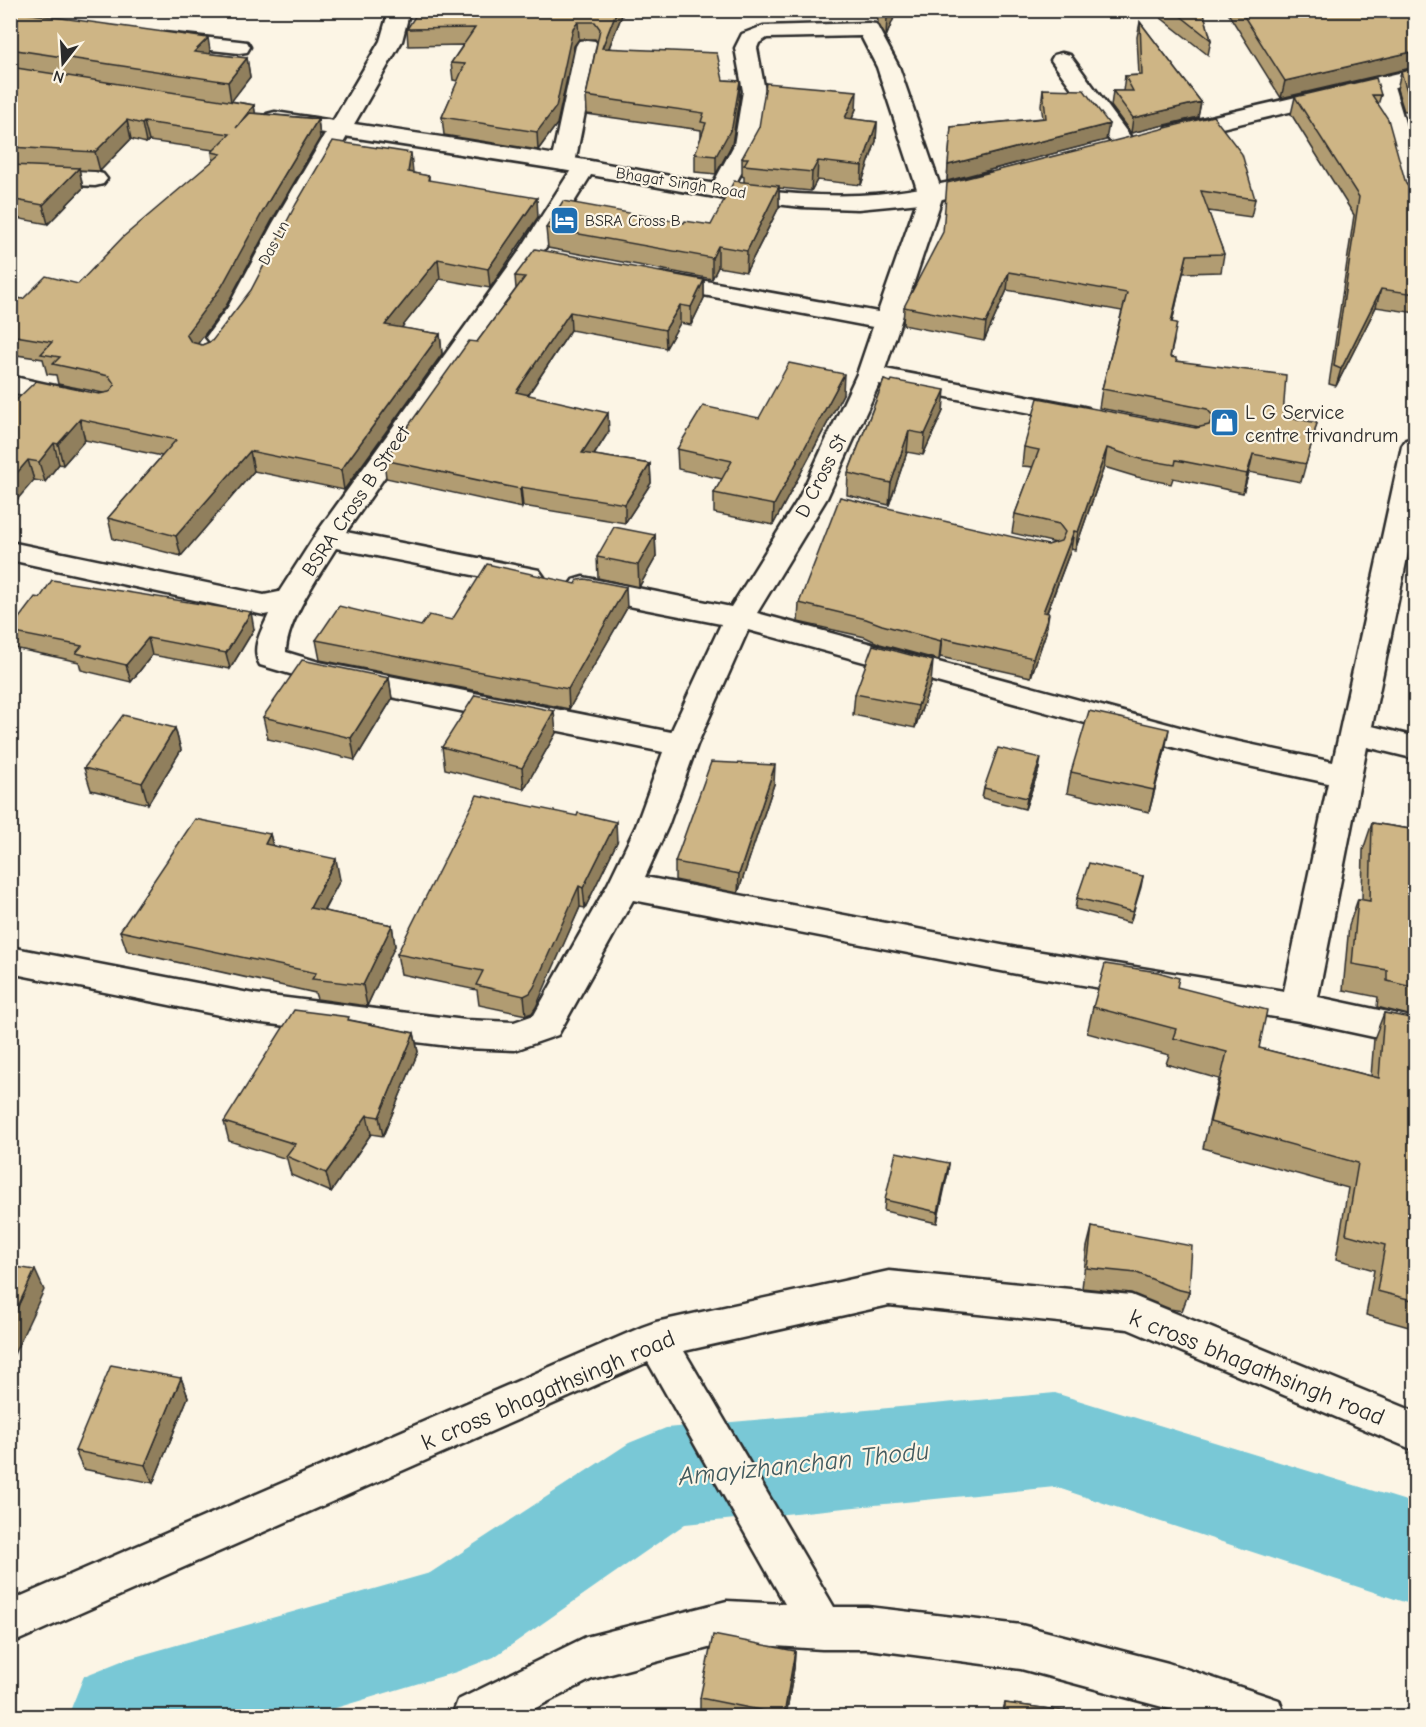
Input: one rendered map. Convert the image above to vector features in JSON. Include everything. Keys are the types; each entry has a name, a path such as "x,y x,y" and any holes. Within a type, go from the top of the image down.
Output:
{"street":[{"name":"Das Ln","path":"206,355 240,309 285,223 341,130 391,41 400,10"},
{"path":"721,191 745,145 754,91 747,48 750,39 764,32 868,29 888,67 931,195"},
{"path":"140,36 239,47"},
{"name":"BSRA Cross B Street","path":"588,46 574,165 541,257 328,537 289,600 271,644 271,658 317,672 681,745"},
{"path":"1062,60 1139,140"},
{"path":"1101,150 1416,75"},
{"path":"1382,83 1416,201"},
{"name":"Bhagat Singh Road","path":"258,116 574,165 721,191 802,200 858,202 931,195 1011,174"},
{"path":"10,175 95,179"},
{"name":"D Cross St","path":"10,960 254,1008 465,1034 515,1036 546,1025 624,886 652,826 681,745 739,618 825,500 889,322 931,195"},
{"path":"633,275 889,322"},
{"path":"870,374 1101,418"},
{"path":"10,384 95,402"},
{"path":"1299,1007 1303,976 1416,446"},
{"path":"328,537 739,618 1216,747 1346,776"},
{"path":"10,551 264,605 289,600"},
{"path":"1354,733 1416,748"},
{"path":"624,886 1017,961 1299,1007 1416,1032"},
{"name":"k cross bhagathsingh road","path":"10,1623 656,1340 889,1288 1131,1312 1416,1432"},
{"path":"656,1340 822,1628"},
{"path":"474,1716 586,1659 727,1622 822,1628 868,1628 1021,1647 1168,1685 1263,1716"}],"building":[{"path":"419,10 617,10 602,48 717,53 723,80 740,81 732,127 716,156 695,154 706,123 701,122 704,113 586,96 600,29 595,22 578,22 573,28 556,107 537,132 442,117 465,64 451,63 475,28 407,29"},
{"path":"883,10 890,10 887,17"},
{"path":"1173,10 1203,10 1211,40"},
{"path":"1240,10 1416,10 1416,51 1285,81"},
{"path":"10,11 208,38 194,52 247,58 228,82 10,49"},
{"path":"1140,22 1201,102 1133,118 1113,91 1133,91 1125,76 1142,75"},
{"path":"10,67 254,105 236,128 250,113 318,119 268,202 222,286 186,334 191,342 202,345 212,341 251,290 296,204 333,141 411,153 408,172 429,176 428,180 537,198 488,269 438,259 385,325 440,334 341,470 250,451 176,536 108,518 176,440 80,419 58,444 54,443 39,462 28,460 10,481 10,406 36,381 99,394 109,392 115,385 109,376 53,364 60,357 41,354 52,342 10,335 10,297 23,299 46,276 78,284 123,237 221,154 212,152 230,134 144,122 142,124 127,120 95,152 10,147"},
{"path":"1416,68 1416,93 1408,94 1401,72"},
{"path":"1376,78 1381,95 1372,95 1388,119 1406,184 1412,191 1416,191 1416,294 1381,289 1341,369 1334,366 1359,197 1295,97"},
{"path":"766,83 857,91 845,118 877,122 862,166 818,161 812,172 744,165 748,158 742,158 759,127"},
{"path":"1043,89 1084,90 1109,124 948,165 951,127 1046,118"},
{"path":"1213,116 1242,154 1255,199 1201,191 1224,254 1187,255 1171,322 1177,323 1170,357 1176,358 1176,361 1286,375 1283,416 1317,423 1306,464 1253,454 1247,474 1176,460 1175,465 1140,459 1107,448 1078,532 1074,531 1043,612 1049,613 1033,658 942,638 941,641 866,619 799,603 840,497 1048,545 1061,541 1065,532 1059,524 1015,514 1039,450 1024,447 1038,398 1196,428 1209,425 1213,416 1207,409 1102,389 1127,293 1009,272 986,323 904,307 943,232 947,183"},
{"path":"10,165 79,168 43,205 10,199"},
{"path":"734,181 779,186 747,251 718,246 712,258 546,228 563,201 684,223 685,221 711,225"},
{"path":"535,249 704,280 691,307 680,305 665,330 570,312 516,392 608,413 582,453 650,464 625,504 521,487 520,489 384,460 469,341 477,342 525,277 515,276"},
{"path":"789,363 844,374 774,505 714,493 732,461 677,449 703,406 759,418"},
{"path":"884,380 945,390 925,434 909,431 891,483 848,473"},
{"path":"614,527 655,535 638,565 597,557"},
{"path":"487,564 576,584 578,580 585,579 626,587 568,689 316,640 339,606 421,626 429,615 452,620"},
{"path":"52,580 251,612 226,653 148,638 126,665 76,653 82,646 10,632 35,597 40,598"},
{"path":"873,645 933,661 918,706 855,694"},
{"path":"302,660 389,678 351,738 263,717"},
{"path":"475,695 554,711 522,768 442,747"},
{"path":"1089,711 1169,729 1154,790 1071,772"},
{"path":"123,715 175,728 142,783 84,768"},
{"path":"998,748 1041,758 1027,798 984,788"},
{"path":"711,762 775,765 739,874 675,862"},
{"path":"477,795 616,822 583,888 579,886 534,987 524,996 476,985 483,971 397,954"},
{"path":"195,819 270,834 265,844 336,859 310,908 392,925 363,985 312,979 316,973 120,931"},
{"path":"1372,823 1416,830 1416,988 1387,981 1387,970 1352,964 1358,899 1370,901"},
{"path":"1089,863 1143,876 1133,912 1077,898"},
{"path":"1105,964 1158,972 1179,978 1177,987 1267,1010 1259,1048 1379,1078 1384,1013 1416,1019 1416,1301 1377,1291 1385,1245 1346,1234 1358,1163 1210,1122 1227,1052 1173,1038 1176,1029 1093,1007"},
{"path":"294,1010 349,1017 348,1020 414,1033 379,1117 367,1115 326,1173 286,1156 295,1144 224,1122"},
{"path":"896,1152 949,1163 938,1212 885,1200"},
{"path":"1092,1227 1192,1246 1189,1292 1137,1273 1087,1268"},
{"path":"10,1266 35,1270 10,1323"},
{"path":"111,1365 181,1378 145,1465 75,1451"},
{"path":"713,1635 795,1651 784,1715 700,1698"},
{"path":"1005,1703 1102,1716 1005,1716"}],"waterway":[{"name":"Amayizhanchan Thodu","path":"124,1716 456,1619 666,1477 1055,1440 1416,1555"}],"place":[{"name":"BSRA Cross B","path":"564,221"},
{"name":"L G Service centre trivandrum","path":"1224,423"}]}
